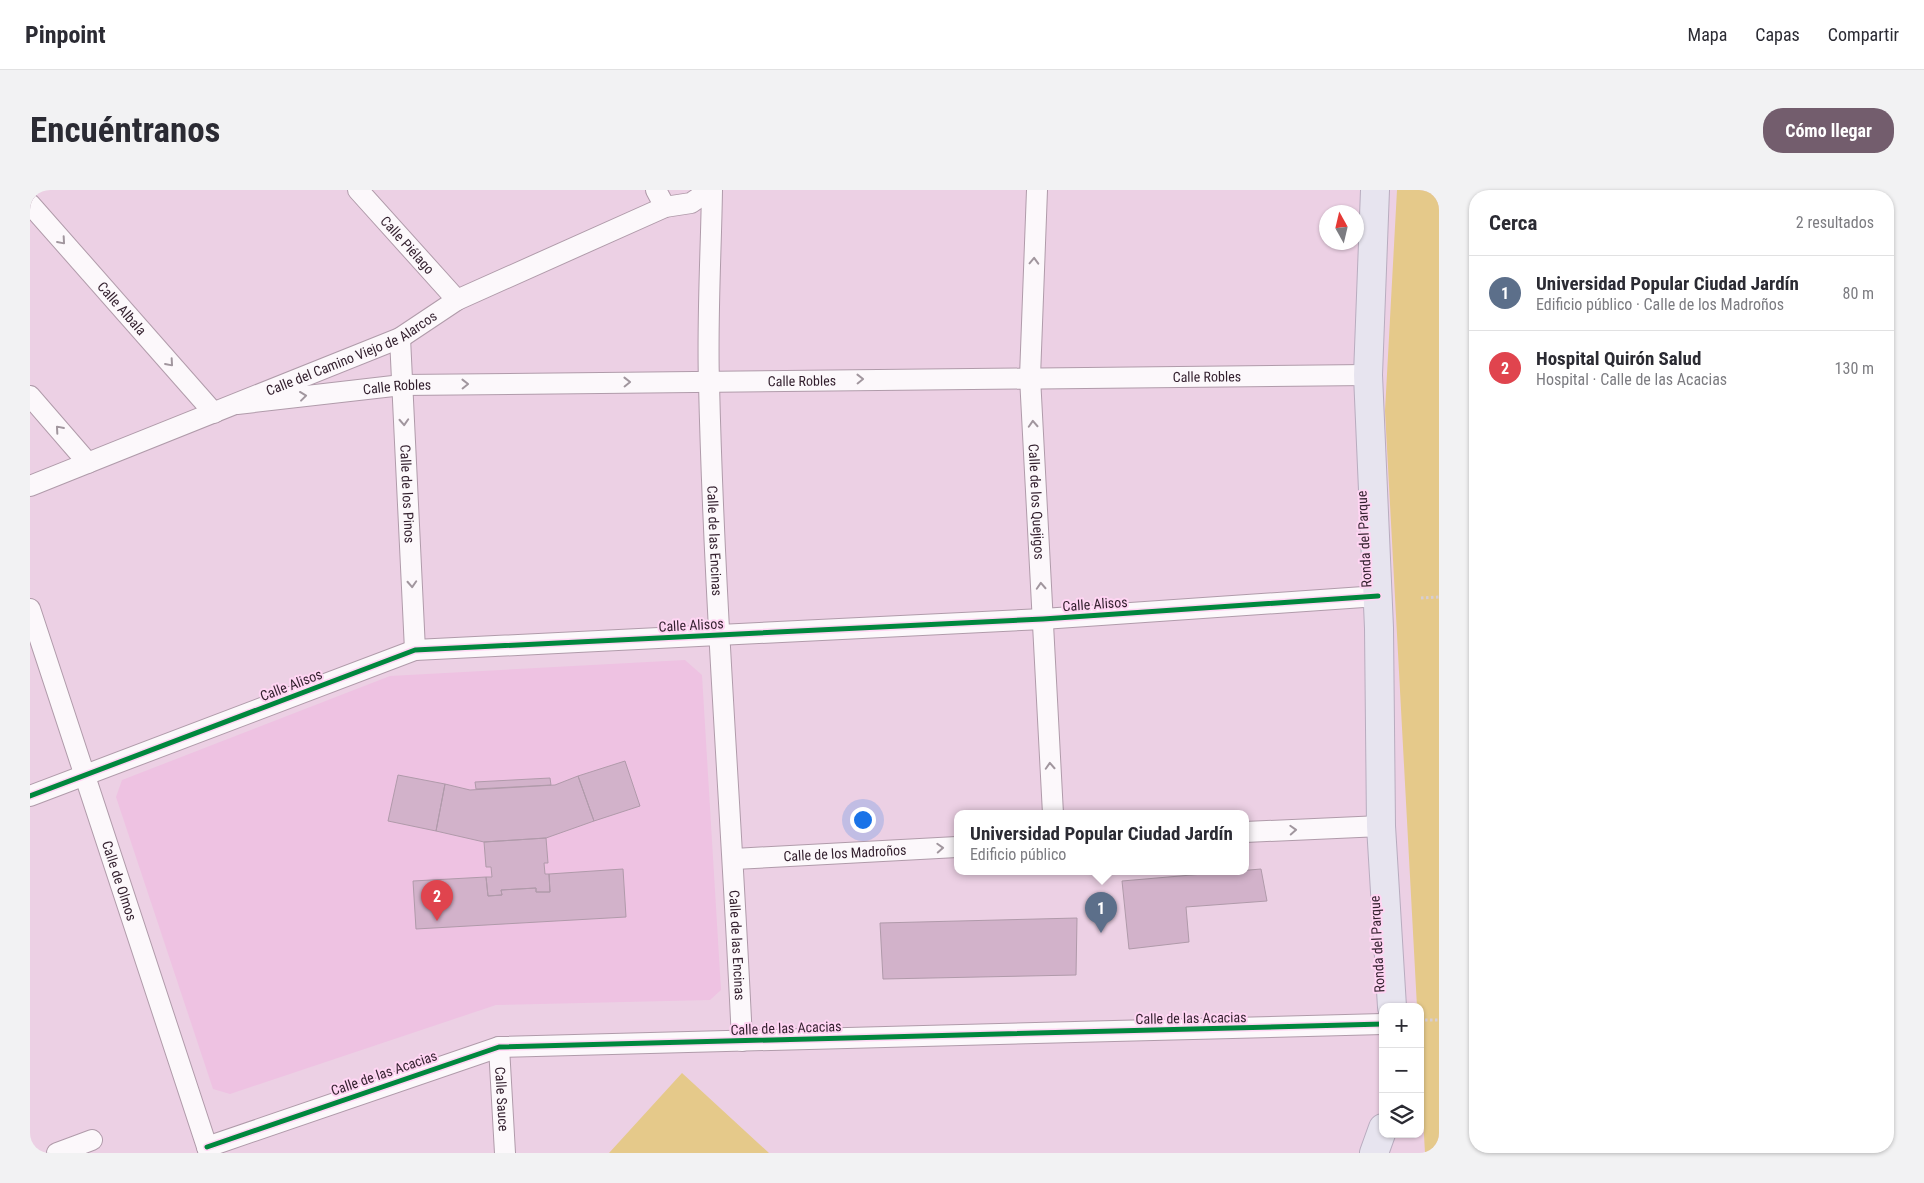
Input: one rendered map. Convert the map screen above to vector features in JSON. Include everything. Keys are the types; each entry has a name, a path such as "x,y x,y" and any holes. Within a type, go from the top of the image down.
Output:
{"highway":[{"name":"Ronda del Parque","path":"1375,190 1368,375 1378,596 1381,826 1392,1003"},
{"path":"1374,1153 1379,1138"},
{"path":"1395,1138 1395,1153"}],"street":[{"name":"Calle Piélago","path":"358,190 457,300"},
{"name":"Calle del Camino Viejo de Alarcos","path":"30,486 400,338 457,300 661,199 691,204 711,190"},
{"name":"Calle de las Encinas","path":"711,190 709,381 719,635 734,859 742,1041"},
{"name":"Calle de los Quejigos","path":"1037,190 1030,377 1053,810"},
{"name":"Calle Albala","path":"30,204 214,413"},
{"name":"Calle de los Pinos","path":"400,338 415,650"},
{"name":"Calle Robles","path":"237,404 402,385 1368,375"},
{"path":"30,396 88,463"},
{"name":"Calle Alisos","path":"30,796 415,650 1043,619 1378,596"},
{"name":"Calle de Olmos","path":"30,609 208,1150"},
{"path":"1249,832 1381,826"},
{"name":"Calle de los Madroños","path":"734,859 954,846"},
{"name":"Calle de las Acacias","path":"208,1150 499,1047 1379,1024"},
{"name":"Calle Sauce","path":"499,1047 505,1153"},
{"path":"57,1153 92,1140"}],"path":[{"path":"1421,598 1439,597"},
{"path":"1424,1020 1439,1020"}],"shaded area":[{"path":"1397,190 1439,190 1439,1153 1425,1153 1424,1003 1417,1003 1385,411"},
{"path":"685,660 702,675 721,990 710,1000 496,1005 230,1094 213,1089 116,797 122,780 390,676"},
{"path":"682,1073 769,1153 609,1153"}],"building":[{"path":"625,761 640,806 594,821 578,776"},
{"path":"398,775 445,784 436,831 388,821"},
{"path":"578,776 594,821 546,838 484,842 436,831 445,784 470,790 555,785"},
{"path":"550,778 551,785 476,789 475,782"},
{"path":"546,838 548,863 544,863 545,874 549,874 550,892 536,892 536,888 501,890 502,895 488,896 486,877 492,877 491,867 486,867 484,842"},
{"path":"623,869 626,917 416,929 413,881 486,877 488,896 502,895 501,890 536,888 536,892 550,892 549,874"},
{"path":"1261,869 1267,901 1186,907 1189,942 1129,949 1122,881 1192,875 1249,875 1249,870"},
{"path":"1077,918 1076,975 883,979 880,923"}],"cycle path":[{"path":"30,796 415,650 1043,619 1378,596"},
{"path":"207,1147 499,1047 1379,1024"}],"place":[{"name":"Hospital Quirón Salud","path":"437,921"},
{"name":"Universidad Popular Ciudad Jardín","path":"1101,933"}]}
